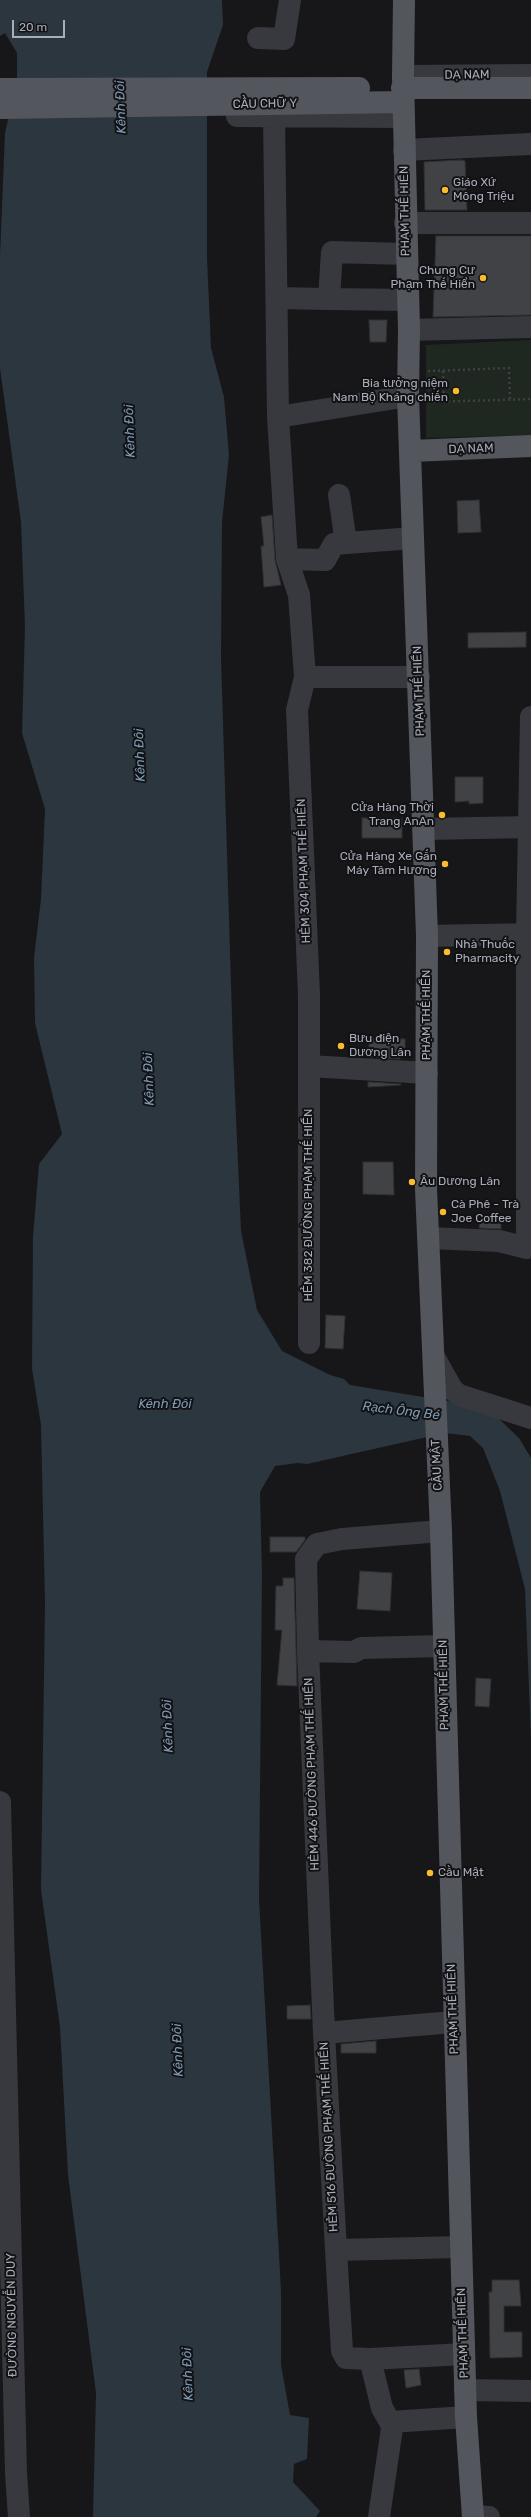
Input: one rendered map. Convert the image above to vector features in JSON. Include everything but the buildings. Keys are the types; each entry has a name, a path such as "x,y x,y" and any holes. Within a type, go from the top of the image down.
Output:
{"main road":[{"name":"PHẠM THẾ HIỂN","path":"404,0 403,117 409,330 408,400 428,936 426,1189 434,1382"},
{"name":"CẦU CHỮ Y","path":"0,89 531,88"},
{"name":"CẦU CHỮ Y","path":"0,108 531,101"},
{"name":"DẠ NAM","path":"411,451 531,446"},
{"name":"CẦU MẬT","path":"434,1382 439,1501"},
{"name":"PHẠM THẾ HIỂN","path":"439,1501 453,2022 466,2417 478,2516"}],"street":[{"path":"258,38 284,39 290,0"},
{"name":"DẠ NAM","path":"403,76 531,75"},
{"path":"238,116 403,117"},
{"name":"HẺM 304 PHẠM THẾ HIỂN","path":"274,116 278,418 287,559 299,595 305,677 297,710 309,995 309,1066"},
{"path":"404,150 531,144"},
{"path":"405,223 531,222"},
{"path":"329,299 332,252 406,254"},
{"path":"277,298 408,300"},
{"path":"409,330 531,327"},
{"path":"278,418 408,400"},
{"path":"339,495 346,543"},
{"path":"287,559 325,560 334,544 414,538"},
{"path":"305,677 418,677"},
{"path":"429,1238 499,1241 527,1248 531,717"},
{"path":"424,829 530,827"},
{"path":"428,936 529,934"},
{"path":"309,1066 427,1073"},
{"name":"HẺM 382 ĐƯỜNG PHẠM THẾ HIỂN","path":"309,1066 309,1343"},
{"path":"434,1357 452,1389 459,1395 531,1418"},
{"name":"HẺM 446 ĐƯỜNG PHẠM THẾ HIỂN","path":"324,2034 308,1651 306,1559 317,1544 342,1539 441,1531"},
{"path":"308,1651 354,1652 361,1648 443,1646"},
{"name":"ĐƯỜNG NGUYỄN DUY","path":"0,1802 8,2473 19,2517"},
{"name":"HẺM 516 ĐƯỜNG PHẠM THẾ HIỂN","path":"370,2359 346,2358 342,2351 324,2034 453,2022"},
{"path":"336,2250 460,2247"},
{"path":"379,2517 392,2428 382,2408 370,2359 464,2354"},
{"path":"465,2390 531,2391"},
{"path":"390,2422 466,2417"}],"path":[{"path":"408,372 509,368 510,399"},
{"path":"443,371 444,402"},
{"path":"408,400 444,402 531,398"}],"shaded area":[{"path":"531,340 531,435 426,438 426,345"}],"water":[{"name":"Kênh Đôi","path":"0,0 222,0 223,25 207,72 207,258 211,348 224,397 229,455 222,522 221,657 233,1049 241,1231 257,1310 282,1351 330,1375 344,1379 350,1385 466,1404 497,1417 519,1438 531,1458 531,1739 525,1589 500,1491 483,1448 470,1436 445,1433 307,1464 298,1463 275,1466 260,1492 262,1574 259,1899 281,2291 281,2365 290,2415 309,2418 307,2459 294,2464 293,2482 320,2511 316,2517 93,2517 96,2393 68,2175 60,2027 41,1890 45,1602 41,1425 32,1369 33,1236 39,1164 62,1134 35,1023 34,958 41,899 45,809 22,733 25,626 21,522 0,368 0,256 5,133 17,79 17,53 5,33 0,36"}],"place":[{"name":"Giáo Xứ Mông Triệu","path":"445,190"},
{"name":"Chung Cư Phạm Thế Hiển","path":"483,278"},
{"name":"Bia tưởng niệm Nam Bộ Kháng chiến","path":"456,391"},
{"name":"Cửa Hàng Thời Trang AnAn","path":"442,815"},
{"name":"Cửa Hàng Xe Gắn Máy Tâm Hương","path":"445,864"},
{"name":"Nhà Thuốc Pharmacity","path":"447,952"},
{"name":"Bưu điện Dương Lân","path":"341,1046"},
{"name":"Âu Dương Lân","path":"412,1182"},
{"name":"Cà Phê - Trà Joe Coffee","path":"443,1212"},
{"name":"Cầu Mật","path":"430,1873"}],"water label":[{"name":"Rạch Ông Bé","path":"401,1411"}]}
